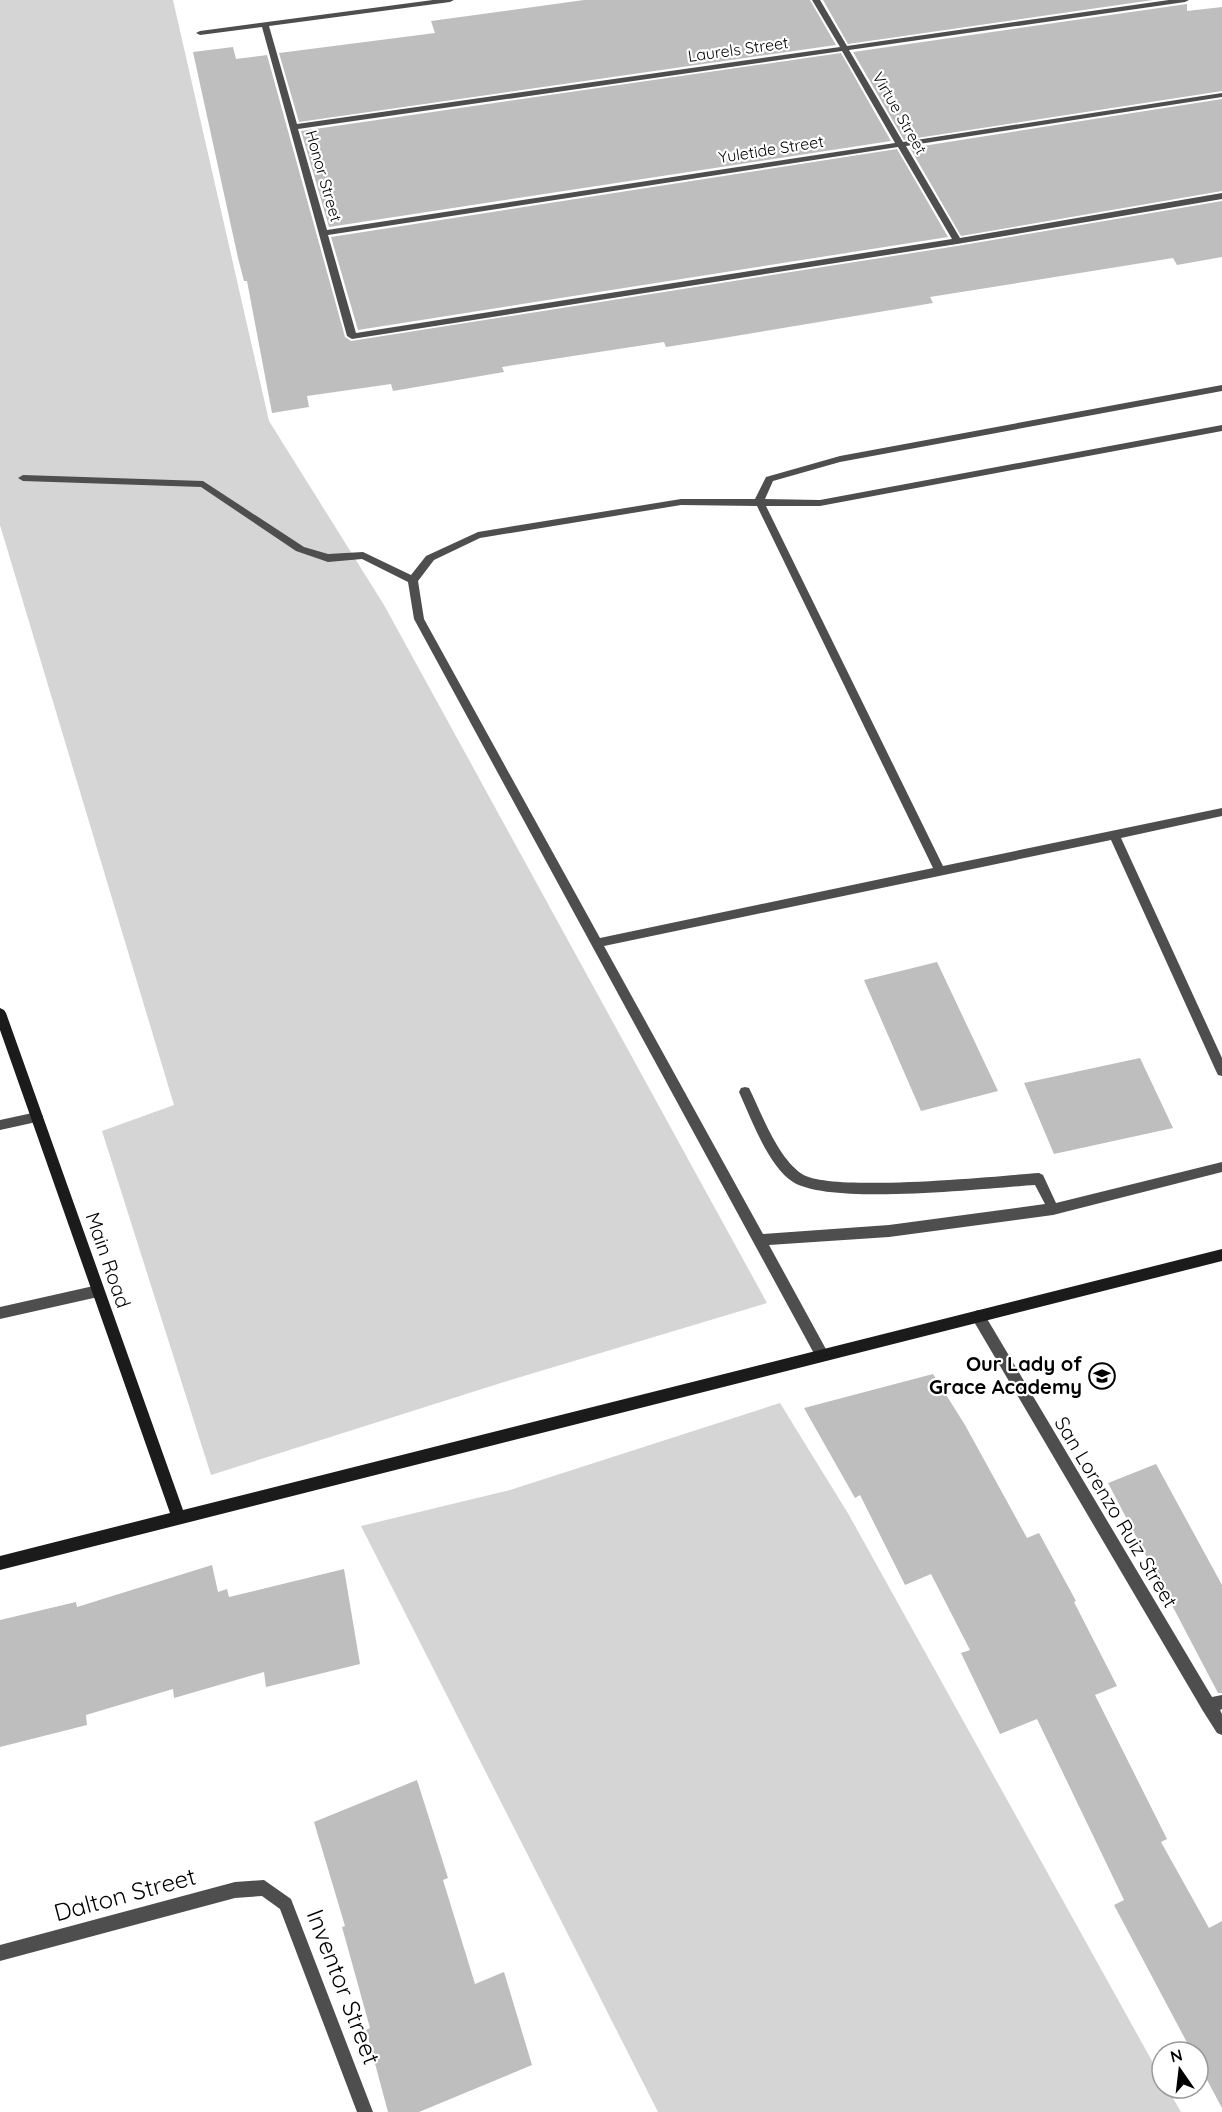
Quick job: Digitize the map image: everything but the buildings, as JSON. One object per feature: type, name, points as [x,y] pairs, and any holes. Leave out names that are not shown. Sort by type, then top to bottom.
[{"type":"street","points":[[200,33],[265,25],[388,4],[450,0]]},
{"type":"street","name":"Virtue Street","points":[[816,0],[957,241]]},
{"type":"street","name":"Laurels Street","points":[[295,127],[1185,0]]},
{"type":"street","name":"Honor Street","points":[[265,25],[352,336],[957,241]]},
{"type":"street","name":"Yuletide Street","points":[[324,233],[1222,95]]},
{"type":"street","points":[[957,241],[1222,196]]},
{"type":"street","points":[[759,501],[769,479],[840,459],[1222,388]]},
{"type":"street","points":[[822,1355],[419,619],[413,580],[430,558],[478,535],[681,502],[820,503],[1222,428]]},
{"type":"street","points":[[23,478],[203,484],[300,549],[328,558],[363,555],[413,580]]},
{"type":"street","points":[[759,501],[940,871]]},
{"type":"street","points":[[597,943],[1222,812]]},
{"type":"street","points":[[1113,835],[1222,1071]]},
{"type":"street","name":"Main Road","points":[[0,1013],[179,1519]]},
{"type":"street","points":[[745,1092],[778,1153],[799,1179],[851,1189],[1039,1179],[1053,1209]]},
{"type":"street","points":[[0,1125],[37,1117]]},
{"type":"street","points":[[761,1240],[889,1231],[1053,1209],[1222,1167]]},
{"type":"street","points":[[0,1563],[1222,1255]]},
{"type":"street","points":[[0,1313],[98,1291]]},
{"type":"street","name":"San Lorenzo Ruiz Street","points":[[978,1316],[1215,1704],[1222,1728]]},
{"type":"street","name":"Dalton Street","points":[[0,1953],[236,1890],[264,1888]]},
{"type":"street","name":"Inventor Street","points":[[264,1888],[286,1904],[365,2112]]},
{"type":"shaded area","points":[[0,0],[173,0],[269,421],[384,605],[767,1303],[504,1382],[211,1475],[102,1131],[174,1105],[0,525]]},
{"type":"shaded area","points":[[780,1403],[849,1515],[1150,2057],[1150,2100],[1174,2100],[1181,2112],[658,2112],[361,1526],[510,1490]]},
{"type":"place","name":"Our Lady of Grace Academy","points":[[1102,1376]]}]
